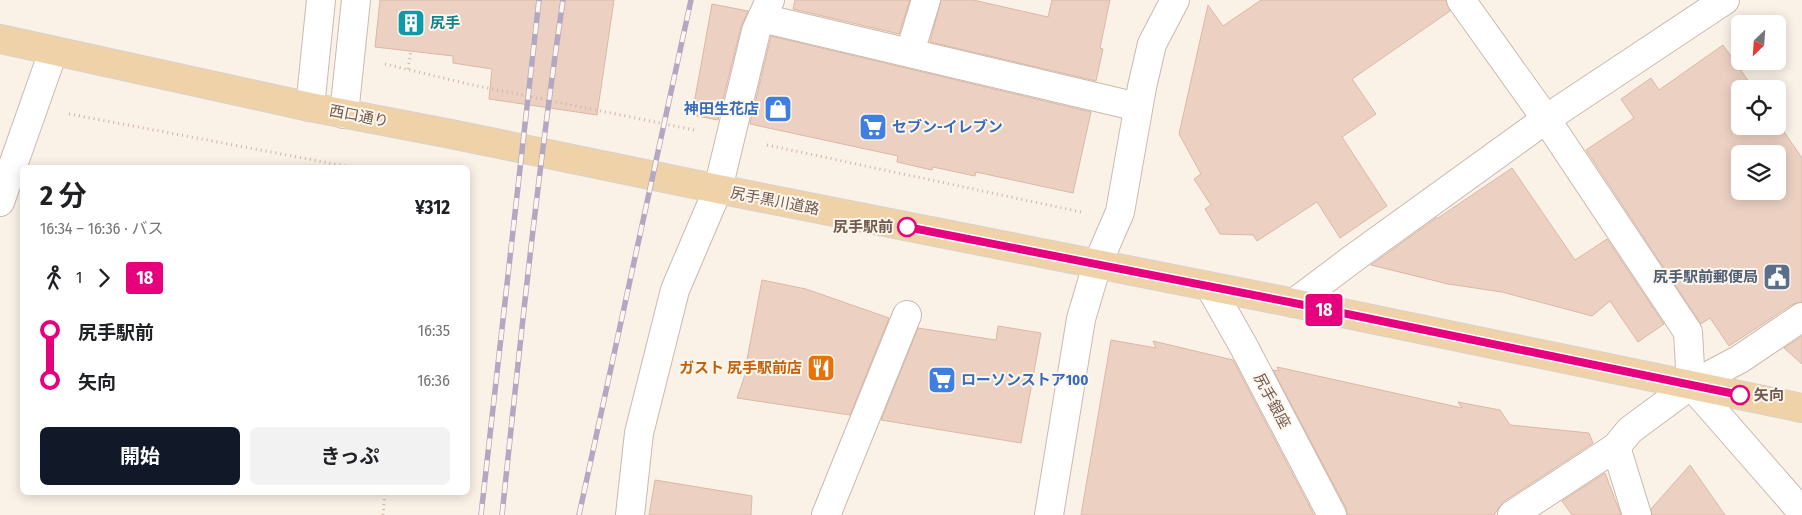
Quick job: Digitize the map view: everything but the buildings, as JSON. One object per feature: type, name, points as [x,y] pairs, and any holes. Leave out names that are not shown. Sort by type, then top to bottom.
[{"type":"main road","name":"西口通り","points":[[0,39],[310,107],[718,189]]},
{"type":"main road","name":"尻手黒川道路","points":[[718,189],[1294,303],[1802,408]]},
{"type":"street","points":[[310,107],[321,0]]},
{"type":"street","points":[[344,114],[356,0]]},
{"type":"street","points":[[910,52],[926,0]]},
{"type":"street","points":[[1049,515],[1081,319],[1097,265],[1120,212],[1138,107],[1152,44],[1175,0]]},
{"type":"street","points":[[1460,0],[1546,119],[1688,332],[1691,385],[1802,512]]},
{"type":"street","points":[[1294,303],[1546,119],[1725,0]]},
{"type":"street","points":[[630,515],[639,433],[675,290],[718,189],[756,30],[766,9],[910,52],[1138,107]]},
{"type":"street","points":[[0,202],[53,52]]},
{"type":"street","name":"尻手銀座","points":[[1210,287],[1332,515]]},
{"type":"street","points":[[826,515],[908,315]]},
{"type":"street","points":[[1512,515],[1616,447],[1630,430],[1691,385],[1740,359],[1802,317]]},
{"type":"street","points":[[1616,447],[1637,515]]},
{"type":"path","points":[[408,69],[411,51]]},
{"type":"path","points":[[382,63],[468,84],[730,137],[1086,213]]},
{"type":"path","points":[[66,114],[340,165]]},
{"type":"path","points":[[383,515],[385,495]]},
{"type":"railway","points":[[481,515],[539,0]]},
{"type":"railway","points":[[502,515],[537,193],[563,0]]},
{"type":"railway","points":[[579,515],[691,0]]},
{"type":"bus line","name":"18","points":[[907,227],[1294,303],[1740,395]]},
{"type":"place","name":"尻手","points":[[411,23]]},
{"type":"place","name":"神田生花店","points":[[778,109]]},
{"type":"place","name":"セブン-イレブン","points":[[873,127]]},
{"type":"place","name":"尻手駅前","points":[[907,227]]},
{"type":"place","name":"尻手駅前郵便局","points":[[1777,277]]},
{"type":"place","name":"ガスト 尻手駅前店","points":[[821,368]]},
{"type":"place","name":"ローソンストア100","points":[[942,380]]},
{"type":"place","name":"矢向","points":[[1740,395]]}]
